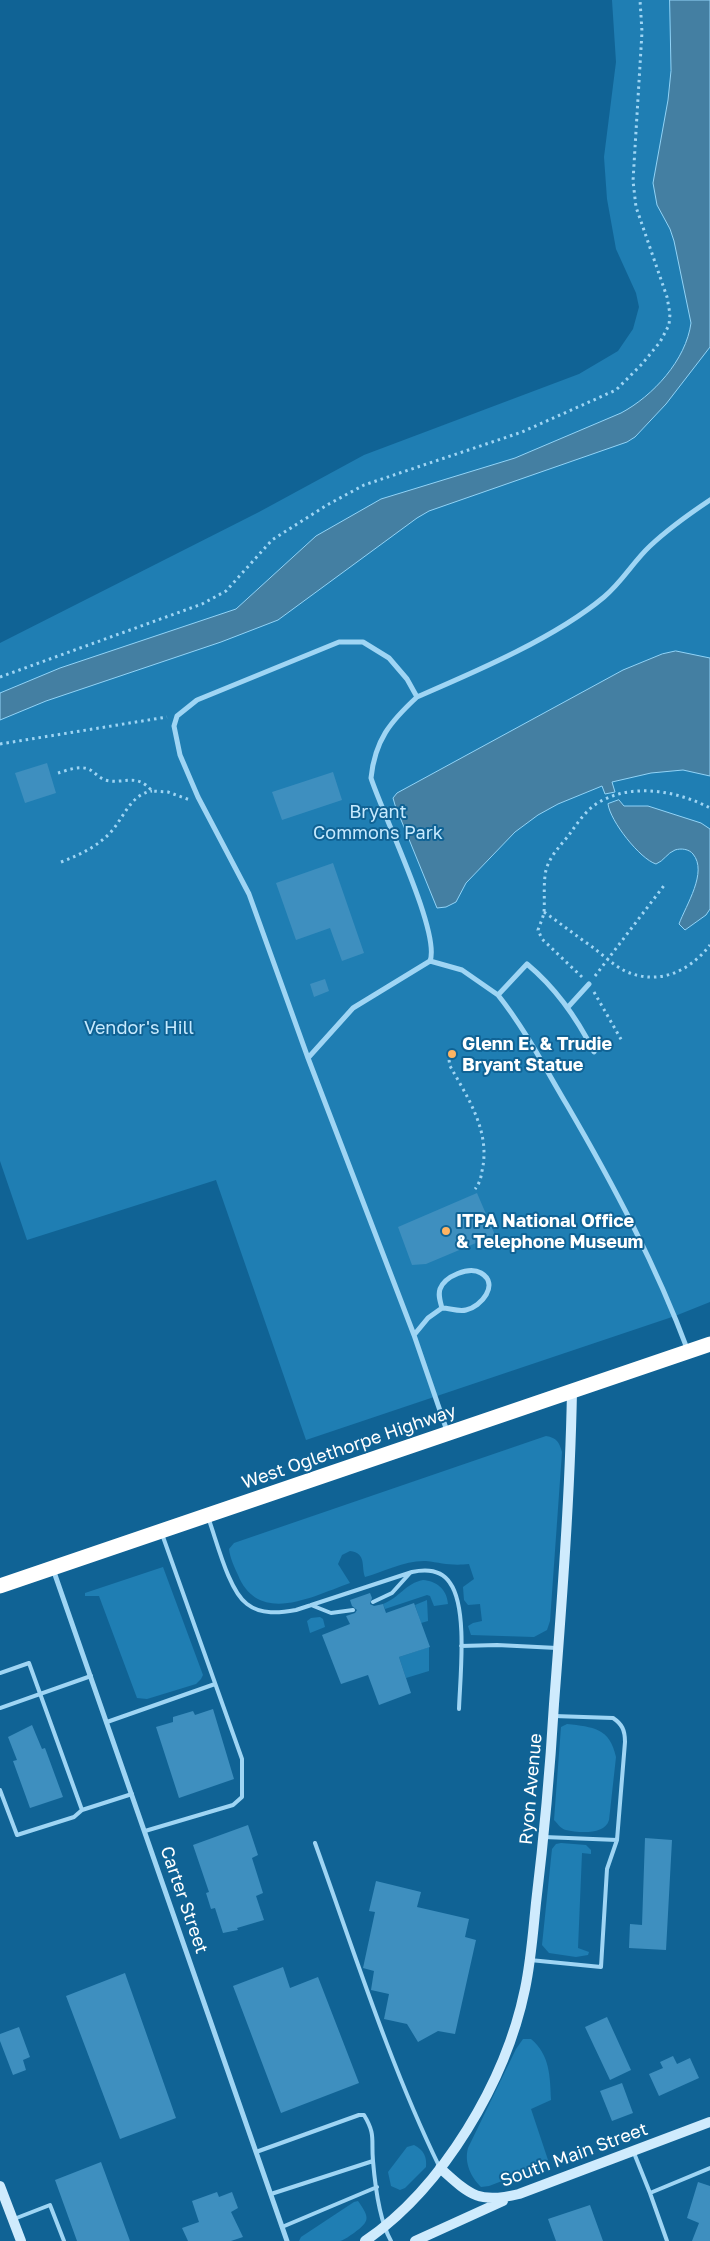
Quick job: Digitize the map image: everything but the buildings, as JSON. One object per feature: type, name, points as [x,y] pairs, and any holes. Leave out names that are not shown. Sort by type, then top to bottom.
[{"type":"highway","name":"West Oglethorpe Highway","points":[[0,1586],[710,1344]]},
{"type":"street","points":[[430,961],[432,950],[426,917],[371,778],[373,758],[385,733],[392,722],[417,697],[516,650],[580,614],[604,598],[650,546],[710,500]]},
{"type":"street","points":[[417,697],[406,679],[389,658],[363,642],[339,642],[197,700],[177,716],[174,726],[180,755],[198,797],[249,894],[308,1058],[414,1335],[448,1434]]},
{"type":"street","points":[[308,1058],[353,1008],[430,961],[462,970],[498,995],[541,1060],[612,1185],[675,1316],[688,1351]]},
{"type":"street","points":[[498,995],[527,964],[569,1006],[594,1052]]},
{"type":"street","points":[[569,1006],[589,984]]},
{"type":"street","points":[[414,1335],[428,1318],[442,1308],[465,1310],[482,1302],[486,1296],[488,1285],[484,1276],[475,1271],[467,1271],[449,1278],[440,1290],[439,1296],[442,1308]]},
{"type":"street","name":"Ryon Avenue","points":[[440,2168],[464,2133],[488,2091],[513,2030],[525,1990],[544,1837],[554,1716],[570,1494],[572,1391]]},
{"type":"street","name":"Carter Street","points":[[53,1568],[287,2241]]},
{"type":"street","name":"South Main Street","points":[[440,2168],[459,2186],[472,2194],[489,2200],[519,2194],[710,2122]]},
{"type":"street","points":[[365,2241],[384,2228],[410,2203],[440,2168]]},
{"type":"street","points":[[0,2186],[3,2205],[14,2220],[21,2241]]},
{"type":"street","points":[[415,2241],[519,2194]]},
{"type":"lane","points":[[207,1516],[237,1593],[247,1605],[259,1610],[278,1613],[311,1605],[412,1572],[432,1571],[442,1574],[450,1582],[459,1610],[462,1646],[459,1709]]},
{"type":"lane","points":[[145,1831],[233,1804],[242,1797],[242,1759],[161,1532]]},
{"type":"lane","points":[[373,1602],[386,1597],[412,1572]]},
{"type":"lane","points":[[311,1605],[331,1613],[354,1610]]},
{"type":"lane","points":[[462,1646],[497,1645],[558,1648]]},
{"type":"lane","points":[[0,1673],[29,1663],[82,1810]]},
{"type":"lane","points":[[0,1708],[91,1676]]},
{"type":"lane","points":[[107,1722],[215,1684]]},
{"type":"lane","points":[[530,1960],[602,1967],[607,1869],[617,1840],[625,1742],[625,1732],[621,1724],[613,1718],[554,1716]]},
{"type":"lane","points":[[0,1790],[17,1835],[74,1817],[82,1810],[132,1794]]},
{"type":"lane","points":[[544,1837],[617,1840]]},
{"type":"lane","points":[[314,1843],[421,2129],[440,2168]]},
{"type":"lane","points":[[256,2152],[359,2115],[364,2115],[372,2128],[373,2161],[377,2187],[384,2228],[391,2241]]},
{"type":"lane","points":[[633,2151],[667,2241]]},
{"type":"lane","points":[[271,2194],[373,2161]]},
{"type":"lane","points":[[650,2193],[710,2168]]},
{"type":"lane","points":[[282,2227],[377,2187]]},
{"type":"lane","points":[[14,2220],[50,2205],[64,2241]]},
{"type":"path","points":[[0,677],[202,604],[226,591],[272,540],[304,518],[364,485],[522,432],[616,390],[642,364],[660,342],[669,325],[670,314],[667,296],[636,207],[633,181],[642,32],[640,0]]},
{"type":"path","points":[[0,744],[177,716]]},
{"type":"path","points":[[58,774],[82,768],[90,770],[106,780],[138,780],[147,784],[152,791]]},
{"type":"path","points":[[61,862],[95,846],[110,834],[135,799],[142,794],[152,791],[168,792],[188,800],[198,797]]},
{"type":"path","points":[[622,1042],[612,1021],[589,984],[539,934],[538,930],[544,912],[546,871],[552,857],[589,810],[603,800],[642,791],[670,793],[699,802],[710,808]]},
{"type":"path","points":[[589,984],[666,883]]},
{"type":"path","points":[[544,912],[625,970],[636,974],[662,976],[678,972],[692,965],[710,945]]},
{"type":"path","points":[[449,1060],[450,1066],[473,1107],[483,1136],[484,1162],[478,1185],[475,1189]]},
{"type":"green space","name":"Bryant Commons Park","points":[[612,0],[710,0],[710,1302],[675,1316],[306,1440],[216,1180],[27,1240],[0,1161],[0,643],[259,512],[364,455],[579,374],[618,351],[633,329],[639,307],[636,293],[616,249],[607,199],[604,157],[616,62]]},
{"type":"green space","points":[[546,1436],[557,1441],[562,1452],[550,1621],[547,1630],[534,1637],[471,1635],[468,1626],[482,1621],[480,1604],[468,1605],[464,1600],[463,1587],[474,1579],[469,1564],[418,1561],[365,1577],[361,1557],[359,1554],[350,1551],[342,1555],[338,1564],[350,1583],[304,1600],[273,1603],[259,1600],[247,1591],[230,1556],[229,1549],[234,1543]]},
{"type":"green space","points":[[163,1567],[203,1675],[196,1684],[147,1699],[137,1698],[99,1596],[85,1596],[85,1593]]},
{"type":"green space","points":[[423,1580],[432,1582],[440,1587],[446,1594],[448,1604],[434,1606],[430,1596],[427,1595],[385,1609],[383,1604],[412,1584]]},
{"type":"green space","points":[[427,1600],[428,1621],[421,1623],[415,1605]]},
{"type":"green space","points":[[320,1617],[323,1619],[325,1627],[310,1633],[307,1621],[311,1618]]},
{"type":"green space","points":[[429,1647],[429,1671],[406,1678],[399,1657]]},
{"type":"green space","points":[[567,1724],[592,1728],[605,1735],[613,1747],[616,1757],[609,1820],[607,1825],[597,1831],[578,1832],[566,1830],[554,1820],[561,1727]]},
{"type":"green space","points":[[556,1844],[586,1845],[591,1850],[591,1854],[582,1853],[578,1948],[589,1952],[588,1955],[576,1957],[549,1953],[542,1945],[552,1849]]},
{"type":"green space","points":[[523,2039],[531,2039],[537,2045],[548,2066],[551,2100],[531,2109],[549,2163],[489,2186],[481,2187],[469,2169],[467,2159],[468,2148],[516,2049]]},
{"type":"green space","points":[[414,2145],[424,2154],[426,2167],[405,2188],[400,2190],[391,2186],[388,2172],[407,2147]]},
{"type":"green space","points":[[358,2201],[365,2211],[365,2222],[344,2240],[299,2241],[301,2237]]},
{"type":"shaded area","points":[[670,0],[710,0],[710,347],[666,404],[635,437],[627,442],[429,511],[278,620],[221,642],[46,701],[0,720],[0,693],[60,668],[236,609],[316,536],[381,499],[515,458],[621,413],[633,406],[656,387],[675,363],[688,337],[691,323],[674,241],[670,229],[657,205],[653,183],[668,100],[671,71]]},
{"type":"shaded area","points":[[676,651],[710,658],[710,776],[683,770],[651,773],[612,782],[615,792],[605,794],[602,786],[558,804],[538,815],[515,832],[466,883],[456,902],[446,907],[437,908],[395,805],[393,798],[397,793],[623,670],[662,654]]},
{"type":"shaded area","points":[[619,800],[624,806],[648,806],[701,823],[710,829],[710,909],[706,915],[685,930],[679,924],[697,879],[697,861],[691,852],[677,849],[656,864],[649,861],[634,847],[614,820],[608,804]]},
{"type":"place","name":"Glenn E. & Trudie Bryant Statue","points":[[452,1054]]},
{"type":"place","name":"ITPA National Office & Telephone Museum","points":[[446,1231]]},
{"type":"park label","name":"Vendor's Hill","points":[[139,1028]]}]
